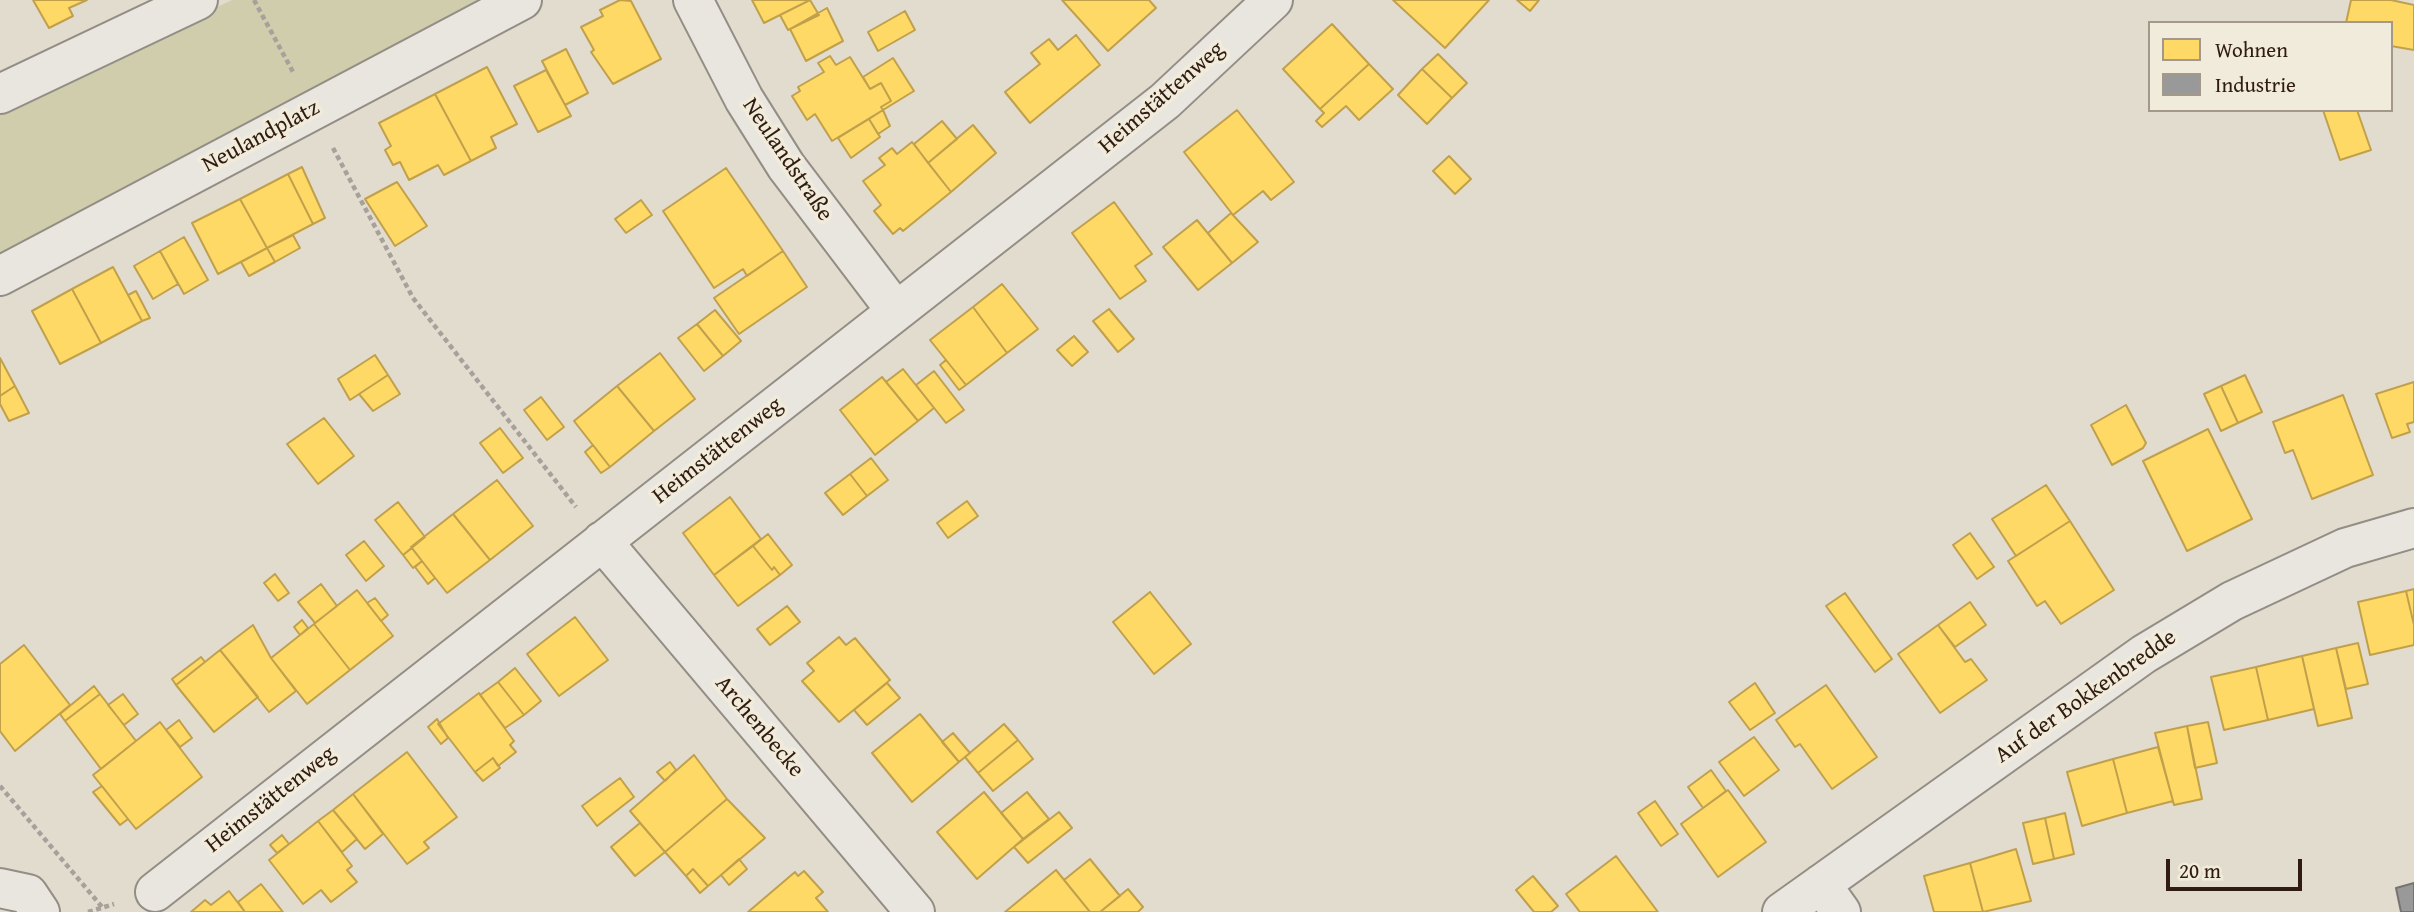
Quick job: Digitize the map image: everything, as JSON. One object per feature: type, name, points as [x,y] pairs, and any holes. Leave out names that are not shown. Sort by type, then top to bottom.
[{"type":"street","points":[[0,94],[198,0]]},
{"type":"street","name":"Neulandplatz","points":[[0,276],[522,0]]},
{"type":"street","name":"Neulandstraße","points":[[693,0],[744,99],[786,166],[895,311]]},
{"type":"street","name":"Heimstättenweg","points":[[155,892],[1165,101],[1273,0]]},
{"type":"street","name":"Auf der Bokkenbredde","points":[[1782,912],[1831,898],[2144,654],[2232,601],[2345,548],[2414,528]]},
{"type":"street","name":"Archenbecke","points":[[602,541],[915,912]]},
{"type":"street","points":[[0,888],[27,894],[40,912]]},
{"type":"path","points":[[254,0],[413,298],[602,541]]},
{"type":"path","points":[[0,786],[102,908]]},
{"type":"shaded area","points":[[232,0],[483,0],[0,257],[0,110]]},
{"type":"building: Wohnen","points":[[33,0],[87,0],[69,8],[73,16],[49,28]]},
{"type":"building: Wohnen","points":[[620,0],[631,1],[661,59],[613,84],[591,52],[594,50],[581,27],[603,16],[600,10]]},
{"type":"building: Wohnen","points":[[752,0],[810,0],[764,23]]},
{"type":"building: Wohnen","points":[[810,0],[819,15],[788,30],[780,15]]},
{"type":"building: Wohnen","points":[[1062,0],[1149,0],[1156,8],[1108,51]]},
{"type":"building: Wohnen","points":[[1393,0],[1489,0],[1445,48]]},
{"type":"building: Wohnen","points":[[1517,0],[1539,0],[1530,11]]},
{"type":"building: Wohnen","points":[[2351,0],[2391,0],[2414,5],[2414,50],[2393,46],[2393,21],[2346,21]]},
{"type":"building: Wohnen","points":[[827,8],[843,41],[806,61],[790,29]]},
{"type":"building: Wohnen","points":[[905,11],[915,30],[878,51],[868,32]]},
{"type":"building: Wohnen","points":[[1332,24],[1369,64],[1320,109],[1283,69]]},
{"type":"building: Wohnen","points":[[1076,35],[1100,65],[1030,123],[1005,92],[1040,64],[1031,53],[1049,39],[1058,50]]},
{"type":"building: Wohnen","points":[[566,49],[588,93],[565,105],[542,61]]},
{"type":"building: Wohnen","points":[[1438,54],[1467,83],[1452,98],[1422,69]]},
{"type":"building: Wohnen","points":[[830,56],[836,65],[850,57],[870,89],[881,83],[891,101],[881,107],[883,110],[832,141],[815,114],[807,120],[792,96],[800,91],[798,87],[824,72],[818,63]]},
{"type":"building: Wohnen","points":[[893,58],[914,91],[883,110],[881,107],[891,101],[881,83],[870,89],[863,77]]},
{"type":"building: Wohnen","points":[[1369,64],[1393,89],[1359,120],[1346,106],[1322,127],[1316,121],[1324,113],[1320,109]]},
{"type":"building: Wohnen","points":[[487,67],[517,124],[491,137],[496,148],[471,161],[435,94]]},
{"type":"building: Wohnen","points":[[1422,69],[1452,98],[1427,124],[1398,95]]},
{"type":"building: Wohnen","points":[[546,70],[571,116],[538,132],[514,86]]},
{"type":"building: Wohnen","points":[[435,94],[471,161],[444,175],[438,165],[409,180],[400,162],[393,165],[385,150],[391,146],[379,123]]},
{"type":"building: Wohnen","points":[[883,110],[890,126],[878,134],[869,119]]},
{"type":"building: Wohnen","points":[[1237,110],[1294,182],[1271,200],[1263,191],[1233,215],[1184,152]]},
{"type":"building: Wohnen","points":[[2324,112],[2358,112],[2371,150],[2340,160]]},
{"type":"building: Wohnen","points":[[869,119],[880,137],[851,158],[838,138]]},
{"type":"building: Wohnen","points":[[942,121],[957,139],[928,163],[914,144]]},
{"type":"building: Wohnen","points":[[973,125],[996,153],[951,192],[928,163]]},
{"type":"building: Wohnen","points":[[912,142],[951,192],[903,231],[900,228],[893,234],[874,211],[881,205],[863,181],[885,165],[879,158],[892,148],[897,154]]},
{"type":"building: Wohnen","points":[[1449,156],[1471,179],[1455,194],[1433,171]]},
{"type":"building: Wohnen","points":[[302,167],[325,218],[313,224],[288,174]]},
{"type":"building: Wohnen","points":[[726,168],[783,251],[747,276],[743,269],[714,288],[663,211]]},
{"type":"building: Wohnen","points":[[288,174],[313,224],[267,248],[240,199]]},
{"type":"building: Wohnen","points":[[397,182],[427,226],[395,246],[365,199]]},
{"type":"building: Wohnen","points":[[240,199],[267,248],[218,274],[192,223]]},
{"type":"building: Wohnen","points":[[641,200],[652,215],[626,233],[615,219]]},
{"type":"building: Wohnen","points":[[1114,202],[1152,254],[1135,266],[1146,281],[1120,299],[1072,233]]},
{"type":"building: Wohnen","points":[[1231,213],[1258,242],[1232,263],[1208,233]]},
{"type":"building: Wohnen","points":[[1197,220],[1232,263],[1198,290],[1163,247]]},
{"type":"building: Wohnen","points":[[293,235],[300,248],[275,262],[267,248]]},
{"type":"building: Wohnen","points":[[184,237],[208,280],[184,294],[160,251]]},
{"type":"building: Wohnen","points":[[267,248],[275,262],[249,276],[241,262]]},
{"type":"building: Wohnen","points":[[160,251],[178,284],[153,299],[134,266]]},
{"type":"building: Wohnen","points":[[783,251],[807,287],[739,334],[714,298]]},
{"type":"building: Wohnen","points":[[113,267],[142,321],[101,343],[72,289]]},
{"type":"building: Wohnen","points":[[1002,284],[1038,329],[1007,353],[973,307]]},
{"type":"building: Wohnen","points":[[72,289],[101,343],[60,364],[32,311]]},
{"type":"building: Wohnen","points":[[136,291],[150,318],[142,321],[128,295]]},
{"type":"building: Wohnen","points":[[973,307],[1007,353],[966,385],[930,340]]},
{"type":"building: Wohnen","points":[[1109,309],[1134,339],[1118,352],[1093,321]]},
{"type":"building: Wohnen","points":[[715,310],[741,341],[723,356],[697,324]]},
{"type":"building: Wohnen","points":[[697,324],[723,356],[704,371],[678,338]]},
{"type":"building: Wohnen","points":[[1074,336],[1088,352],[1072,366],[1057,350]]},
{"type":"building: Wohnen","points":[[660,353],[695,399],[654,431],[617,386]]},
{"type":"building: Wohnen","points":[[375,355],[388,375],[350,400],[338,379]]},
{"type":"building: Wohnen","points":[[0,358],[15,386],[0,396]]},
{"type":"building: Wohnen","points":[[946,360],[966,385],[959,390],[940,365]]},
{"type":"building: Wohnen","points":[[903,369],[934,408],[918,421],[886,382]]},
{"type":"building: Wohnen","points":[[934,371],[964,410],[946,423],[916,385]]},
{"type":"building: Wohnen","points":[[388,375],[400,394],[373,411],[359,394]]},
{"type":"building: Wohnen","points":[[2245,375],[2262,412],[2238,423],[2221,386]]},
{"type":"building: Wohnen","points":[[882,377],[918,421],[875,455],[840,410]]},
{"type":"building: Wohnen","points":[[2414,382],[2414,422],[2407,424],[2410,432],[2392,438],[2376,394]]},
{"type":"building: Wohnen","points":[[15,386],[29,413],[9,421],[0,404],[0,396]]},
{"type":"building: Wohnen","points":[[617,386],[654,431],[610,467],[574,421]]},
{"type":"building: Wohnen","points":[[2221,386],[2238,423],[2221,431],[2204,394]]},
{"type":"building: Wohnen","points":[[2343,395],[2373,475],[2312,499],[2293,450],[2285,453],[2273,422]]},
{"type":"building: Wohnen","points":[[541,397],[564,427],[547,440],[524,410]]},
{"type":"building: Wohnen","points":[[2126,405],[2146,443],[2143,448],[2112,465],[2091,425]]},
{"type":"building: Wohnen","points":[[324,418],[354,456],[318,484],[287,444]]},
{"type":"building: Wohnen","points":[[500,428],[523,458],[503,473],[480,443]]},
{"type":"building: Wohnen","points":[[2208,429],[2252,519],[2187,551],[2143,461]]},
{"type":"building: Wohnen","points":[[593,445],[610,467],[601,473],[585,452]]},
{"type":"building: Wohnen","points":[[871,458],[888,480],[867,496],[850,474]]},
{"type":"building: Wohnen","points":[[850,474],[867,496],[843,515],[825,493]]},
{"type":"building: Wohnen","points":[[497,480],[533,526],[490,560],[453,514]]},
{"type":"building: Wohnen","points":[[2046,485],[2070,521],[2016,556],[1992,519]]},
{"type":"building: Wohnen","points":[[730,497],[761,539],[714,575],[683,533]]},
{"type":"building: Wohnen","points":[[967,501],[978,516],[948,538],[937,523]]},
{"type":"building: Wohnen","points":[[398,502],[425,537],[403,555],[375,520]]},
{"type":"building: Wohnen","points":[[453,514],[490,560],[447,593],[411,547]]},
{"type":"building: Wohnen","points":[[2070,521],[2114,590],[2061,624],[2045,601],[2037,606],[2008,561]]},
{"type":"building: Wohnen","points":[[1970,533],[1994,567],[1977,579],[1953,545]]},
{"type":"building: Wohnen","points":[[768,534],[792,565],[780,575],[774,567],[772,570],[753,546]]},
{"type":"building: Wohnen","points":[[364,541],[384,566],[366,581],[346,555]]},
{"type":"building: Wohnen","points":[[753,546],[772,570],[774,567],[780,575],[738,606],[714,575]]},
{"type":"building: Wohnen","points":[[412,548],[422,561],[413,568],[403,555]]},
{"type":"building: Wohnen","points":[[422,561],[435,578],[428,584],[415,567]]},
{"type":"building: Wohnen","points":[[275,574],[289,593],[278,601],[264,583]]},
{"type":"building: Wohnen","points":[[321,584],[337,606],[315,623],[298,602]]},
{"type":"building: Wohnen","points":[[2414,589],[2414,625],[2406,591]]},
{"type":"building: Wohnen","points":[[357,590],[393,636],[350,670],[314,624]]},
{"type":"building: Wohnen","points":[[2406,591],[2414,625],[2414,645],[2370,655],[2358,602]]},
{"type":"building: Wohnen","points":[[1150,592],[1191,644],[1154,674],[1113,622]]},
{"type":"building: Wohnen","points":[[1845,593],[1892,659],[1875,672],[1826,606]]},
{"type":"building: Wohnen","points":[[375,598],[388,615],[381,621],[367,603]]},
{"type":"building: Wohnen","points":[[1970,602],[1986,625],[1955,647],[1938,625]]},
{"type":"building: Wohnen","points":[[787,606],[800,622],[770,645],[757,629]]},
{"type":"building: Wohnen","points":[[575,617],[608,660],[559,696],[527,654]]},
{"type":"building: Wohnen","points":[[302,620],[308,628],[300,635],[294,627]]},
{"type":"building: Wohnen","points":[[314,624],[350,670],[307,704],[271,658]]},
{"type":"building: Wohnen","points":[[253,625],[271,658],[296,691],[269,712],[220,650]]},
{"type":"building: Wohnen","points":[[1938,625],[1965,662],[1971,659],[1987,680],[1940,713],[1898,654]]},
{"type":"building: Wohnen","points":[[839,637],[846,645],[855,638],[890,680],[839,722],[802,681],[814,671],[807,663]]},
{"type":"building: Wohnen","points":[[2358,643],[2368,684],[2346,689],[2336,648]]},
{"type":"building: Wohnen","points":[[24,645],[70,705],[15,751],[0,731],[0,664]]},
{"type":"building: Wohnen","points":[[2336,648],[2352,718],[2318,726],[2302,656]]},
{"type":"building: Wohnen","points":[[220,650],[258,697],[214,732],[176,685]]},
{"type":"building: Wohnen","points":[[2302,656],[2314,709],[2268,720],[2256,667]]},
{"type":"building: Wohnen","points":[[201,657],[205,662],[176,685],[172,679]]},
{"type":"building: Wohnen","points":[[2256,667],[2268,720],[2224,730],[2211,677]]},
{"type":"building: Wohnen","points":[[515,668],[541,701],[524,715],[498,682]]},
{"type":"building: Wohnen","points":[[498,682],[524,715],[505,728],[480,695]]},
{"type":"building: Wohnen","points":[[887,683],[900,698],[867,725],[854,710]]},
{"type":"building: Wohnen","points":[[1755,683],[1775,713],[1750,730],[1729,702]]},
{"type":"building: Wohnen","points":[[1826,685],[1877,757],[1832,789],[1800,744],[1795,747],[1776,720]]},
{"type":"building: Wohnen","points":[[94,686],[100,694],[65,721],[60,714]]},
{"type":"building: Wohnen","points":[[479,693],[514,741],[510,745],[516,752],[498,766],[493,758],[475,772],[438,724]]},
{"type":"building: Wohnen","points":[[100,694],[136,741],[101,769],[65,721]]},
{"type":"building: Wohnen","points":[[123,694],[138,714],[124,725],[108,705]]},
{"type":"building: Wohnen","points":[[920,714],[959,762],[912,802],[872,753]]},
{"type":"building: Wohnen","points":[[437,719],[448,738],[441,744],[428,727]]},
{"type":"building: Wohnen","points":[[179,720],[192,738],[180,747],[166,730]]},
{"type":"building: Wohnen","points":[[160,722],[202,777],[136,829],[93,775]]},
{"type":"building: Wohnen","points":[[2208,722],[2217,763],[2195,768],[2187,726]]},
{"type":"building: Wohnen","points":[[1004,724],[1018,740],[978,773],[965,757]]},
{"type":"building: Wohnen","points":[[2187,726],[2202,799],[2174,805],[2155,733]]},
{"type":"building: Wohnen","points":[[953,733],[970,753],[959,762],[942,742]]},
{"type":"building: Wohnen","points":[[1754,737],[1779,770],[1744,796],[1719,762]]},
{"type":"building: Wohnen","points":[[1018,740],[1033,759],[993,791],[978,773]]},
{"type":"building: Wohnen","points":[[2158,747],[2173,801],[2127,813],[2113,759]]},
{"type":"building: Wohnen","points":[[407,752],[457,817],[424,842],[429,848],[407,864],[353,794]]},
{"type":"building: Wohnen","points":[[694,755],[727,799],[665,852],[630,811]]},
{"type":"building: Wohnen","points":[[493,758],[500,768],[483,781],[475,772]]},
{"type":"building: Wohnen","points":[[2113,759],[2127,813],[2082,826],[2067,772]]},
{"type":"building: Wohnen","points":[[670,762],[676,770],[665,781],[657,772]]},
{"type":"building: Wohnen","points":[[1711,770],[1726,791],[1703,808],[1688,787]]},
{"type":"building: Wohnen","points":[[620,778],[634,797],[597,826],[582,806]]},
{"type":"building: Wohnen","points":[[102,786],[128,819],[120,825],[93,792]]},
{"type":"building: Wohnen","points":[[1728,790],[1766,842],[1718,877],[1681,824]]},
{"type":"building: Wohnen","points":[[984,792],[1023,839],[977,879],[937,832]]},
{"type":"building: Wohnen","points":[[1027,792],[1049,819],[1023,839],[1001,813]]},
{"type":"building: Wohnen","points":[[353,794],[383,834],[365,849],[333,810]]},
{"type":"building: Wohnen","points":[[727,799],[765,838],[708,886],[693,869],[686,876],[665,852]]},
{"type":"building: Wohnen","points":[[1655,801],[1678,834],[1661,846],[1638,813]]},
{"type":"building: Wohnen","points":[[333,810],[357,839],[342,852],[318,821]]},
{"type":"building: Wohnen","points":[[1059,812],[1072,828],[1028,863],[1014,847]]},
{"type":"building: Wohnen","points":[[2065,813],[2074,854],[2054,859],[2045,818]]},
{"type":"building: Wohnen","points":[[2045,818],[2054,859],[2033,864],[2023,823]]},
{"type":"building: Wohnen","points":[[318,821],[352,866],[347,870],[357,882],[331,902],[321,890],[303,904],[269,860]]},
{"type":"building: Wohnen","points":[[640,823],[665,852],[635,876],[611,847]]},
{"type":"building: Wohnen","points":[[282,835],[289,844],[277,853],[270,845]]},
{"type":"building: Wohnen","points":[[2016,849],[2031,901],[1983,912],[1970,863]]},
{"type":"building: Wohnen","points":[[1616,856],[1658,912],[1580,912],[1566,894]]},
{"type":"building: Wohnen","points":[[739,859],[747,869],[729,885],[721,875]]},
{"type":"building: Wohnen","points":[[1090,859],[1120,896],[1100,912],[1090,912],[1064,880]]},
{"type":"building: Wohnen","points":[[1970,863],[1983,912],[1934,912],[1924,876]]},
{"type":"building: Wohnen","points":[[693,869],[708,886],[700,893],[686,876]]},
{"type":"building: Wohnen","points":[[1056,870],[1090,912],[1005,912]]},
{"type":"building: Wohnen","points":[[804,871],[823,892],[816,898],[828,912],[748,912],[795,872],[798,876]]},
{"type":"building: Wohnen","points":[[1533,876],[1558,906],[1551,912],[1534,912],[1516,890]]},
{"type":"building: Wohnen","points":[[261,884],[283,912],[245,912],[238,902]]},
{"type":"building: Wohnen","points":[[1128,889],[1143,907],[1138,912],[1100,912]]},
{"type":"building: Wohnen","points":[[229,891],[245,912],[191,912],[205,900],[211,905]]},
{"type":"building: Industrie","points":[[2414,883],[2414,912],[2401,912],[2396,888]]}]
